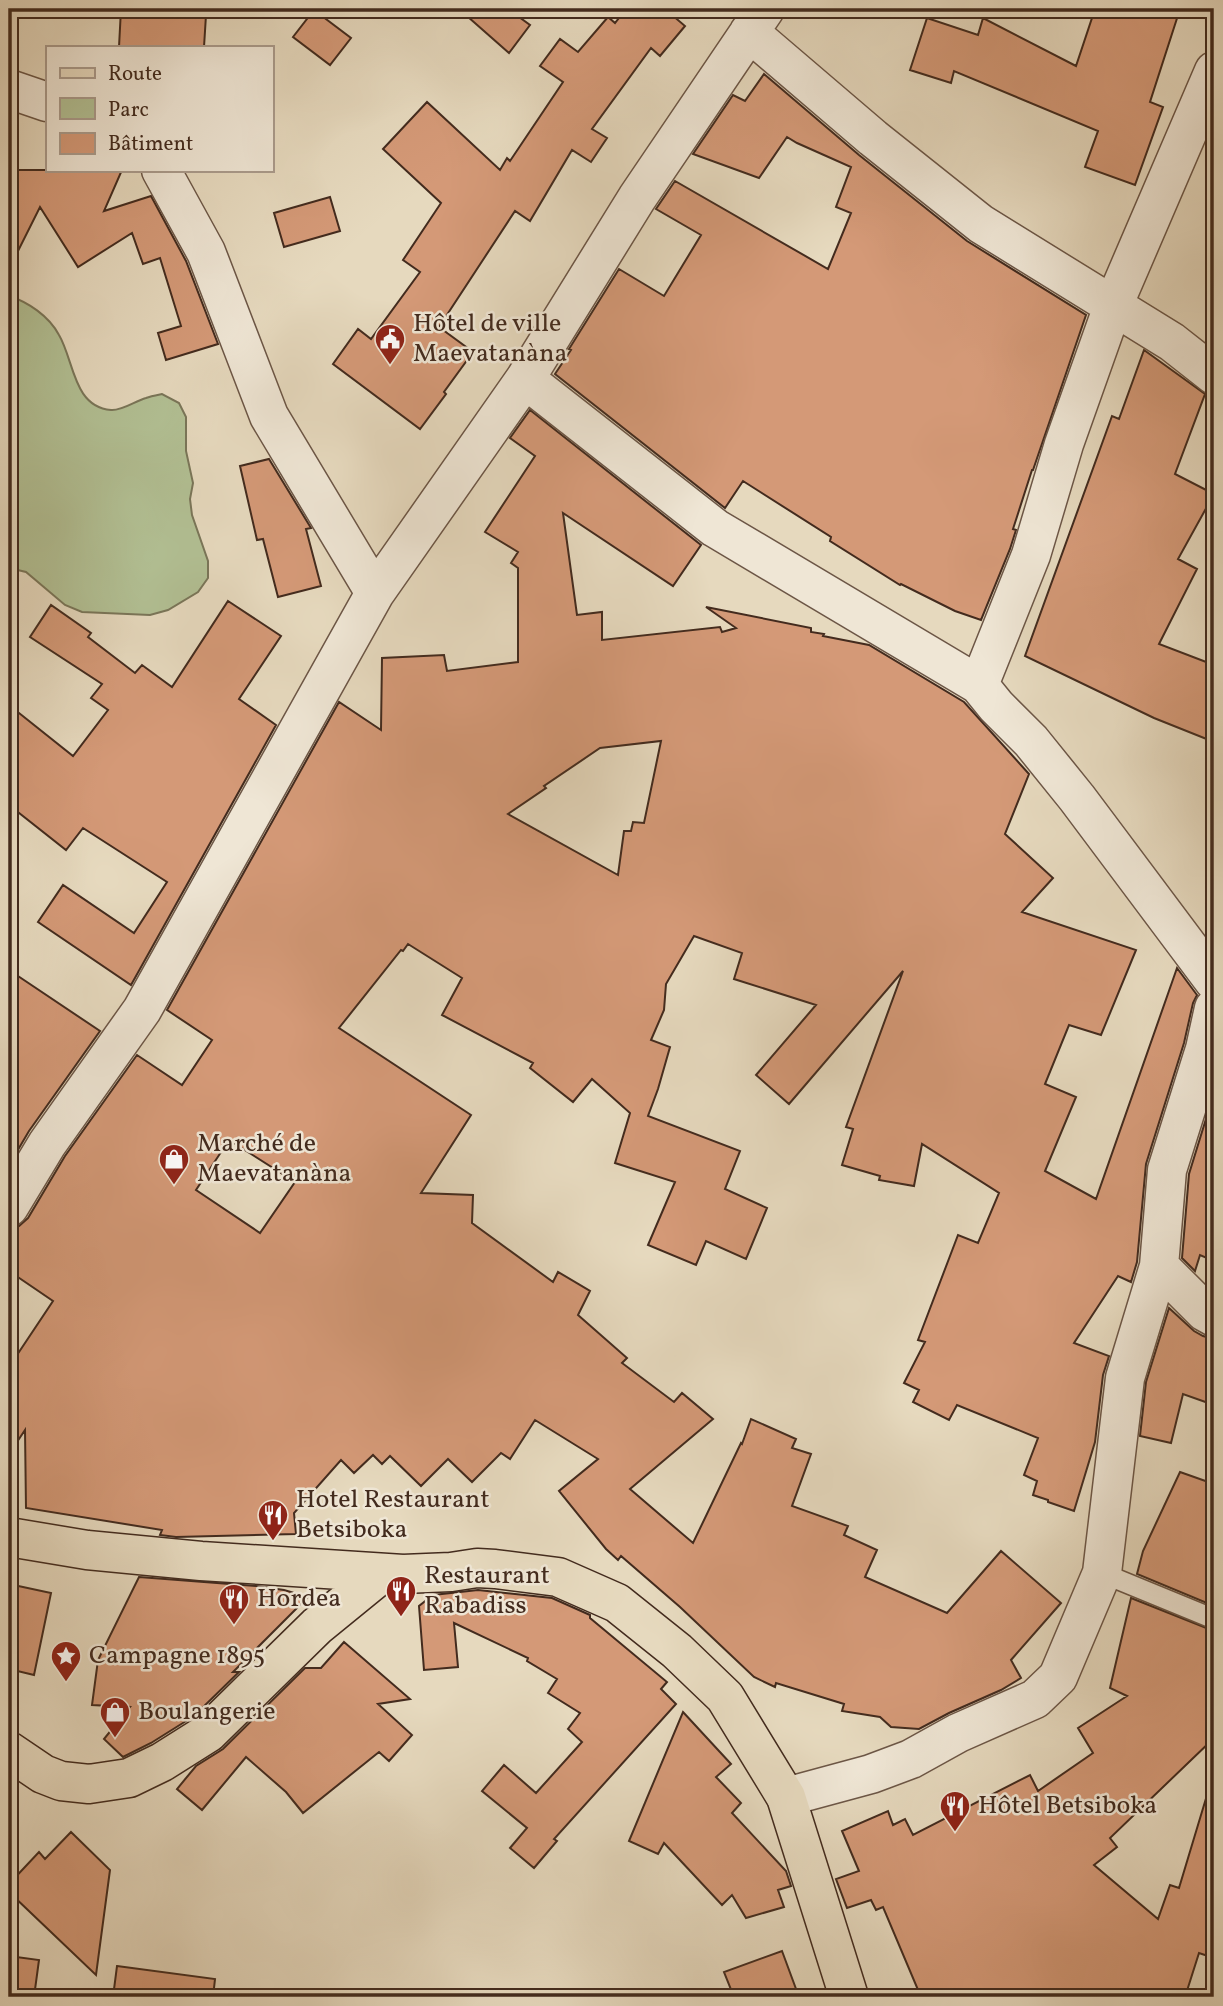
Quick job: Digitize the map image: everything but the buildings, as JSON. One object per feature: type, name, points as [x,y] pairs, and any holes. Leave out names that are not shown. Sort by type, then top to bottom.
[{"type":"main road","points":[[9,1537],[87,1550],[175,1559],[382,1573],[451,1572],[477,1568],[558,1577],[617,1603],[677,1651],[725,1697],[786,1797],[849,1997]]},
{"type":"main road","points":[[9,1751],[43,1774],[61,1781],[89,1784],[128,1778],[162,1762],[208,1733],[317,1626],[382,1573]]},
{"type":"street","points":[[9,1206],[47,1144],[142,1010],[375,593],[525,379],[637,198],[757,20],[873,138],[981,224],[1172,342],[1214,375]]},
{"type":"street","points":[[978,685],[1031,555],[1064,444],[1113,306],[1214,71]]},
{"type":"street","points":[[9,89],[46,102]]},
{"type":"street","points":[[162,172],[206,252],[269,416],[375,593]]},
{"type":"street","points":[[525,379],[715,528],[978,685],[1031,741],[1077,797],[1214,981]]},
{"type":"street","points":[[786,1797],[871,1774],[911,1759],[958,1733],[1035,1699],[1058,1676],[1102,1573],[1125,1378],[1159,1266],[1167,1170],[1205,1049],[1214,1008]]},
{"type":"street","points":[[1159,1266],[1205,1312],[1214,1317]]},
{"type":"lane","points":[[1102,1573],[1214,1619]]},
{"type":"green space","points":[[9,296],[31,306],[50,322],[64,345],[82,392],[98,407],[115,410],[162,394],[179,403],[186,417],[186,451],[193,483],[190,499],[192,515],[208,561],[208,578],[198,592],[168,610],[150,615],[82,612],[65,605],[26,572],[9,568]]},
{"type":"place","name":"Hôtel de ville Maevatanàna","points":[[390,366]]},
{"type":"place","name":"Marché de Maevatanàna","points":[[174,1186]]},
{"type":"place","name":"Hotel Restaurant Betsiboka","points":[[273,1542]]},
{"type":"place","name":"Restaurant Rabadiss","points":[[401,1618]]},
{"type":"place","name":"Hordea","points":[[234,1626]]},
{"type":"place","name":"Campagne 1895","points":[[66,1683]]},
{"type":"place","name":"Boulangerie","points":[[115,1739]]},
{"type":"place","name":"Hôtel Betsiboka","points":[[955,1833]]}]
